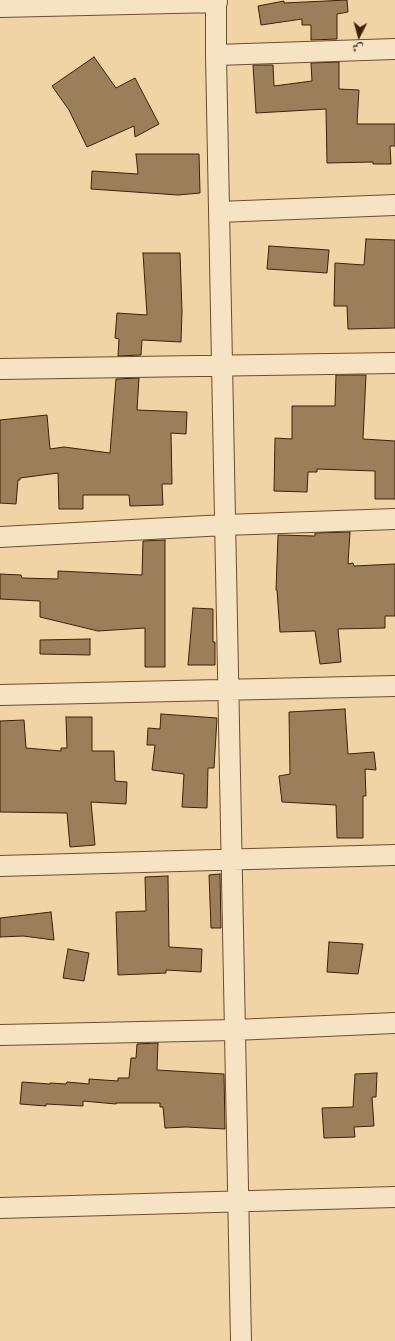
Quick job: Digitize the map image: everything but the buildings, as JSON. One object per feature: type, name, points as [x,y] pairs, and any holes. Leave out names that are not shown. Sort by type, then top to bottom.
[{"type":"street","points":[[0,7],[216,1],[240,1341]]},
{"type":"street","points":[[216,55],[395,49]]},
{"type":"street","points":[[219,212],[395,205]]},
{"type":"street","points":[[0,370],[395,363]]},
{"type":"street","points":[[0,537],[225,525],[395,519]]},
{"type":"street","points":[[0,695],[395,686]]},
{"type":"street","points":[[0,866],[395,855]]},
{"type":"street","points":[[0,1035],[234,1030],[395,1023]]},
{"type":"street","points":[[0,1208],[395,1197]]}]
